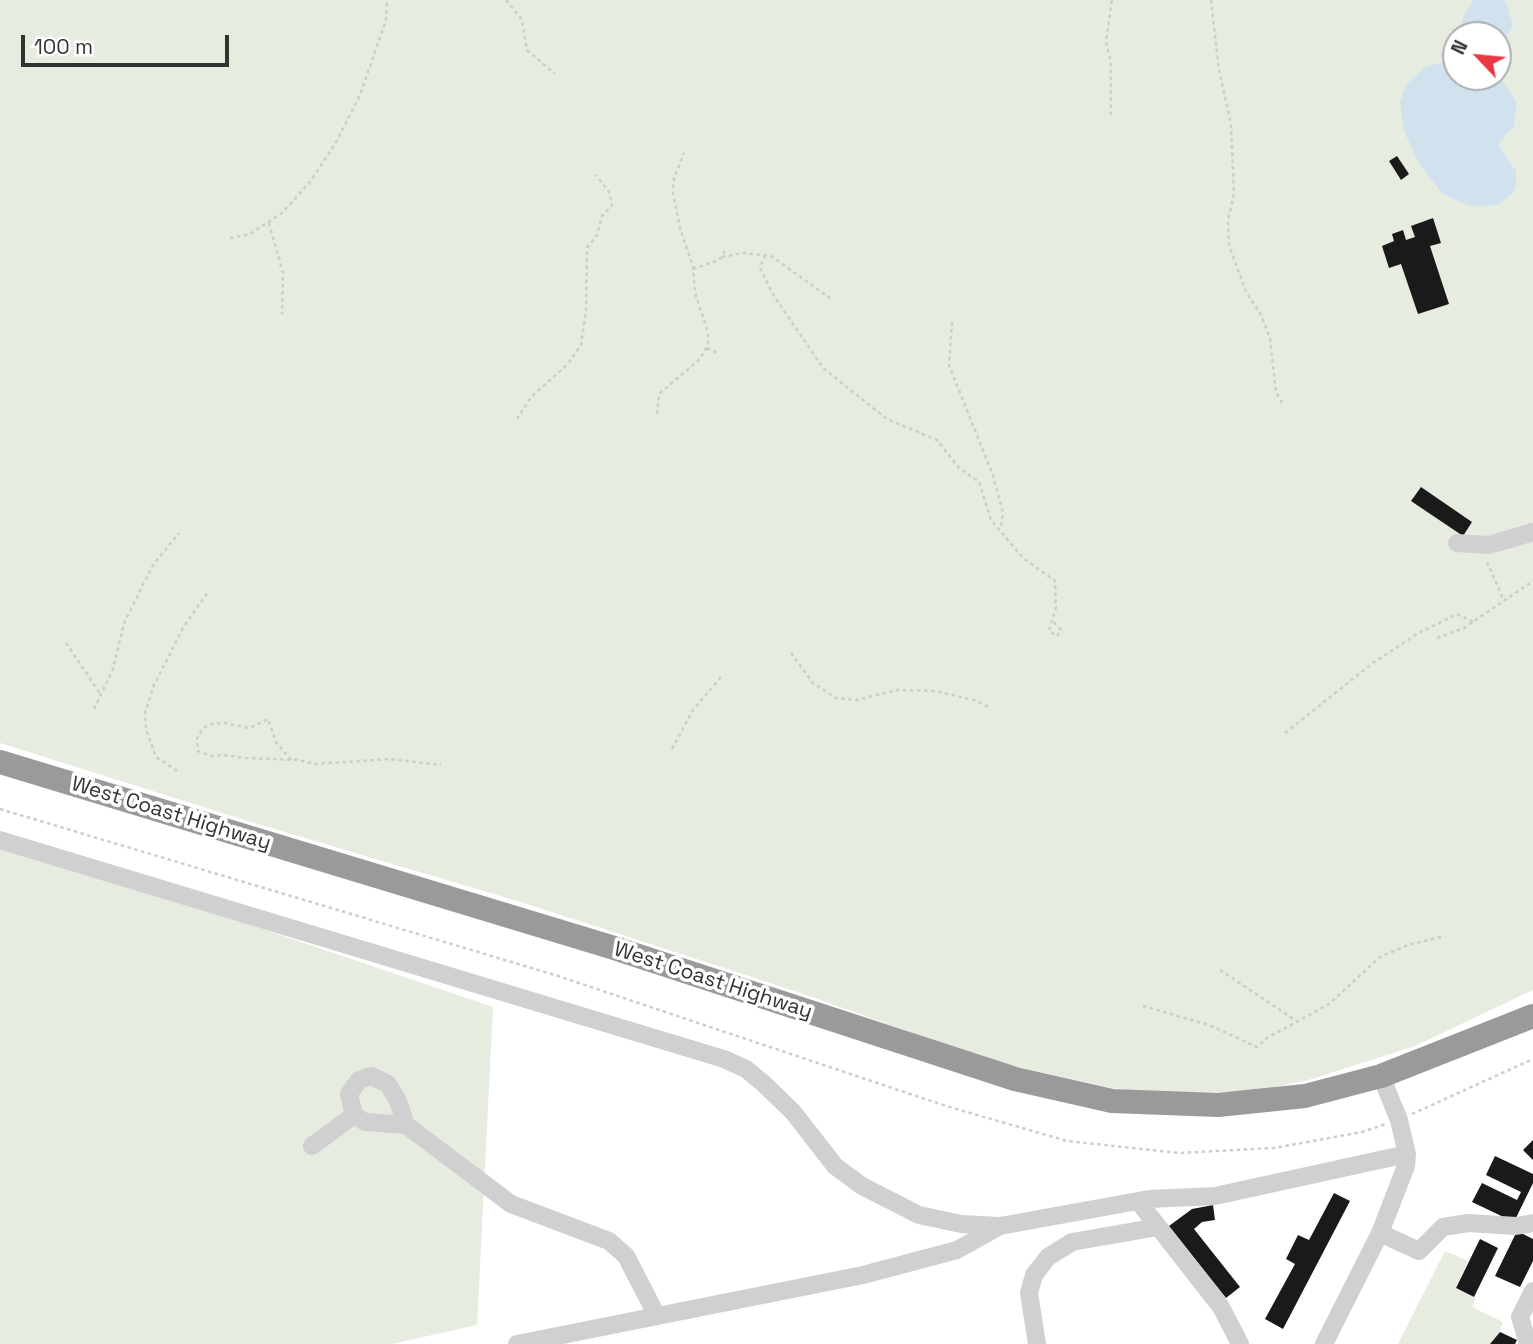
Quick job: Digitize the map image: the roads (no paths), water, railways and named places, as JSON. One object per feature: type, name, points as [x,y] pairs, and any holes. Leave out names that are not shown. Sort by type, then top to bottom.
[{"type":"highway","name":"West Coast Highway","points":[[0,762],[430,891],[1015,1079],[1112,1101],[1218,1105],[1305,1096],[1381,1076],[1432,1053],[1533,1016]]},
{"type":"highway","name":"West Coast Highway","points":[[1432,1053],[1487,1020],[1533,1002]]},
{"type":"lane","points":[[1457,543],[1480,546],[1533,532]]},
{"type":"lane","points":[[0,840],[724,1059],[746,1069],[763,1083],[793,1112],[835,1166],[862,1186],[919,1214],[961,1224],[1000,1226],[1138,1201],[1215,1196],[1407,1154]]},
{"type":"lane","points":[[406,1125],[398,1101],[388,1084],[371,1076],[359,1080],[349,1094],[354,1115],[365,1122],[406,1125],[510,1204],[609,1241],[626,1256],[657,1316]]},
{"type":"lane","points":[[1324,1344],[1380,1233],[1406,1166],[1407,1154],[1399,1120],[1381,1076]]},
{"type":"lane","points":[[312,1146],[354,1115]]},
{"type":"lane","points":[[1138,1201],[1221,1307],[1240,1344]]},
{"type":"lane","points":[[1380,1233],[1419,1251],[1443,1227],[1468,1223],[1516,1226],[1533,1223]]},
{"type":"lane","points":[[517,1344],[863,1275],[957,1250],[1000,1226]]},
{"type":"lane","points":[[1037,1344],[1029,1293],[1034,1275],[1048,1257],[1072,1242],[1158,1227]]},
{"type":"lane","points":[[1528,1344],[1520,1317],[1533,1291]]},
{"type":"water","points":[[1474,0],[1504,0],[1511,21],[1462,21]]},
{"type":"water","points":[[1442,63],[1442,91],[1509,91],[1517,103],[1514,126],[1500,141],[1499,146],[1516,171],[1516,186],[1513,193],[1497,205],[1469,206],[1442,193],[1420,165],[1404,131],[1400,102],[1406,85],[1425,67]]}]
